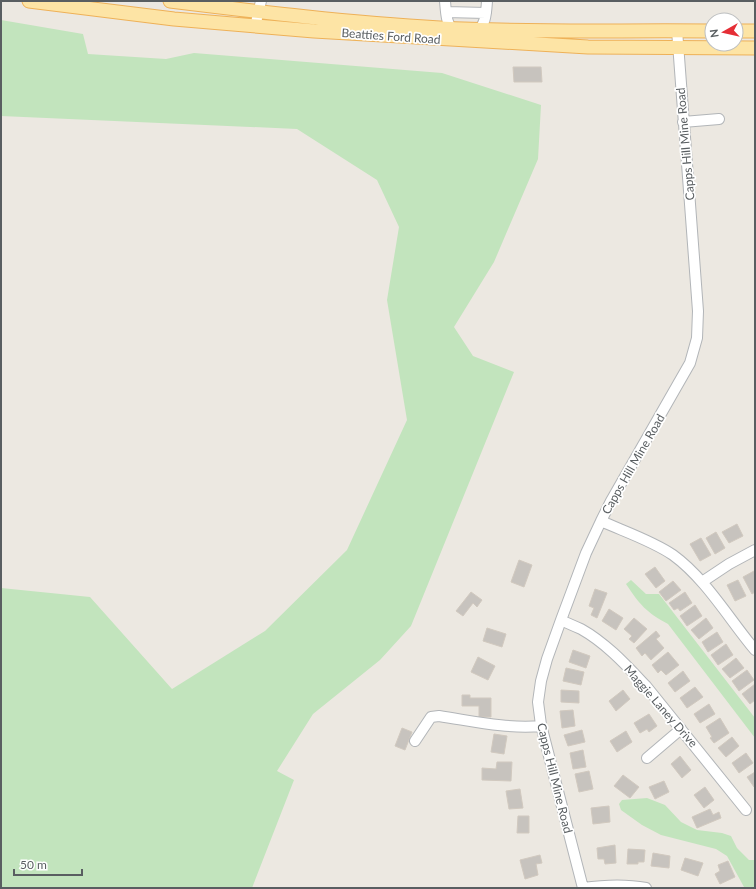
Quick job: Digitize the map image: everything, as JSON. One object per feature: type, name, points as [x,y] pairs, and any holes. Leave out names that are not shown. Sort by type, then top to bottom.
[{"type":"main road","name":"Beatties Ford Road","points":[[29,1],[174,19],[255,27],[588,47],[755,48]]},
{"type":"main road","name":"Beatties Ford Road","points":[[170,1],[260,7],[375,24],[480,30],[704,31]]},
{"type":"main road","points":[[744,31],[755,31]]},
{"type":"street","points":[[445,1],[450,28],[466,40],[480,30],[485,21],[487,1]]},
{"type":"street","points":[[255,27],[260,7]]},
{"type":"street","points":[[446,12],[486,13]]},
{"type":"street","name":"Capps Hill Mine Road","points":[[583,888],[541,726],[538,702],[541,681],[547,659],[586,553],[611,501],[690,363],[697,338],[698,311],[677,47],[677,30]]},
{"type":"street","points":[[683,122],[719,119]]},
{"type":"street","points":[[601,521],[661,548],[673,555],[702,582],[755,650]]},
{"type":"street","points":[[702,582],[729,564],[755,550]]},
{"type":"street","name":"Maggie Laney Drive","points":[[561,620],[580,629],[615,654],[646,686],[746,810]]},
{"type":"street","points":[[415,741],[431,717],[439,716],[499,726],[524,728],[541,726]]},
{"type":"street","points":[[647,758],[681,729]]},
{"type":"street","points":[[583,888],[604,885],[629,885],[646,888]]},
{"type":"green space","points":[[1,20],[83,34],[88,54],[166,59],[194,53],[442,73],[541,105],[538,159],[494,262],[454,327],[473,356],[514,372],[411,626],[380,660],[313,714],[277,771],[294,780],[252,888],[1,888],[1,588],[90,597],[172,689],[265,631],[347,550],[407,420],[387,300],[399,227],[377,180],[297,129],[1,116]]},
{"type":"green space","points":[[631,580],[646,594],[659,594],[755,718],[755,738],[668,624],[649,612],[635,597],[626,584]]},
{"type":"green space","points":[[647,798],[665,805],[681,822],[697,830],[722,833],[731,836],[737,848],[749,860],[755,860],[755,888],[744,887],[727,856],[716,849],[661,835],[642,825],[621,810],[619,804],[622,800]]},
{"type":"building","points":[[513,67],[541,67],[542,82],[514,82]]},
{"type":"building","points":[[737,524],[743,536],[729,543],[722,532]]},
{"type":"building","points":[[716,532],[725,548],[715,554],[706,538]]},
{"type":"building","points":[[701,538],[711,555],[700,561],[690,544]]},
{"type":"building","points":[[519,560],[532,565],[524,587],[511,582]]},
{"type":"building","points":[[655,567],[665,581],[656,588],[645,574]]},
{"type":"building","points":[[754,571],[755,592],[752,594],[743,577]]},
{"type":"building","points":[[738,580],[746,596],[735,601],[727,585]]},
{"type":"building","points":[[673,581],[681,590],[666,601],[659,592]]},
{"type":"building","points":[[595,589],[607,593],[597,618],[591,615],[594,608],[589,606]]},
{"type":"building","points":[[471,592],[482,600],[477,607],[473,603],[463,616],[456,611]]},
{"type":"building","points":[[685,592],[692,603],[680,611],[678,608],[674,610],[669,603]]},
{"type":"building","points":[[695,605],[702,616],[687,626],[680,616]]},
{"type":"building","points":[[609,609],[623,618],[616,630],[602,621]]},
{"type":"building","points":[[634,618],[647,629],[634,643],[629,639],[632,636],[624,629]]},
{"type":"building","points":[[706,618],[713,628],[699,639],[691,630]]},
{"type":"building","points":[[487,628],[506,634],[502,647],[483,641]]},
{"type":"building","points":[[656,631],[660,636],[656,639],[664,648],[651,660],[645,653],[642,656],[636,648]]},
{"type":"building","points":[[717,632],[723,642],[708,652],[702,642]]},
{"type":"building","points":[[726,644],[733,655],[718,665],[711,655]]},
{"type":"building","points":[[573,650],[590,656],[586,668],[569,662]]},
{"type":"building","points":[[668,652],[679,665],[666,675],[661,670],[658,673],[652,665]]},
{"type":"building","points":[[478,657],[495,666],[488,680],[471,672]]},
{"type":"building","points":[[736,658],[744,668],[730,678],[722,669]]},
{"type":"building","points":[[566,668],[584,672],[581,685],[563,681]]},
{"type":"building","points":[[747,670],[754,680],[739,691],[732,681]]},
{"type":"building","points":[[683,671],[690,681],[675,692],[668,683]]},
{"type":"building","points":[[755,684],[755,700],[750,704],[742,694]]},
{"type":"building","points":[[695,687],[703,697],[687,708],[680,698]]},
{"type":"building","points":[[561,690],[579,691],[579,703],[561,702]]},
{"type":"building","points":[[623,690],[630,699],[616,711],[609,701]]},
{"type":"building","points":[[462,695],[470,695],[470,698],[491,698],[491,717],[479,717],[479,706],[462,706]]},
{"type":"building","points":[[709,704],[715,714],[700,723],[694,714]]},
{"type":"building","points":[[573,710],[575,726],[562,728],[560,711]]},
{"type":"building","points":[[649,714],[657,726],[649,732],[647,729],[640,733],[634,723]]},
{"type":"building","points":[[720,718],[729,733],[714,743],[710,738],[712,737],[706,727]]},
{"type":"building","points":[[402,728],[412,732],[405,750],[395,746]]},
{"type":"building","points":[[582,730],[585,742],[568,746],[564,735]]},
{"type":"building","points":[[626,731],[632,742],[617,752],[610,741]]},
{"type":"building","points":[[494,734],[507,736],[504,754],[491,752]]},
{"type":"building","points":[[732,737],[739,746],[726,757],[718,748]]},
{"type":"building","points":[[583,750],[586,767],[573,769],[570,753]]},
{"type":"building","points":[[746,753],[753,763],[739,773],[732,763]]},
{"type":"building","points":[[680,756],[691,770],[682,778],[671,764]]},
{"type":"building","points":[[497,762],[512,762],[511,781],[482,780],[482,768],[496,769]]},
{"type":"building","points":[[589,771],[593,789],[579,792],[575,774]]},
{"type":"building","points":[[755,772],[755,786],[754,787],[747,777]]},
{"type":"building","points":[[623,775],[639,787],[630,798],[614,786]]},
{"type":"building","points":[[664,781],[669,792],[655,799],[649,787]]},
{"type":"building","points":[[705,787],[714,800],[704,808],[694,795]]},
{"type":"building","points":[[520,789],[523,808],[509,809],[506,791]]},
{"type":"building","points":[[609,806],[610,822],[593,824],[591,808]]},
{"type":"building","points":[[710,809],[713,815],[719,812],[721,818],[697,828],[692,817]]},
{"type":"building","points":[[518,816],[529,816],[529,833],[517,833]]},
{"type":"building","points":[[615,845],[616,863],[605,864],[604,859],[598,859],[597,848]]},
{"type":"building","points":[[628,849],[645,850],[644,862],[638,862],[638,864],[627,864]]},
{"type":"building","points":[[653,853],[670,856],[669,868],[651,866]]},
{"type":"building","points":[[540,855],[542,863],[536,864],[538,875],[525,879],[520,860]]},
{"type":"building","points":[[685,858],[703,863],[698,876],[681,870]]},
{"type":"building","points":[[728,861],[735,877],[720,884],[715,874],[720,871],[718,865]]}]
